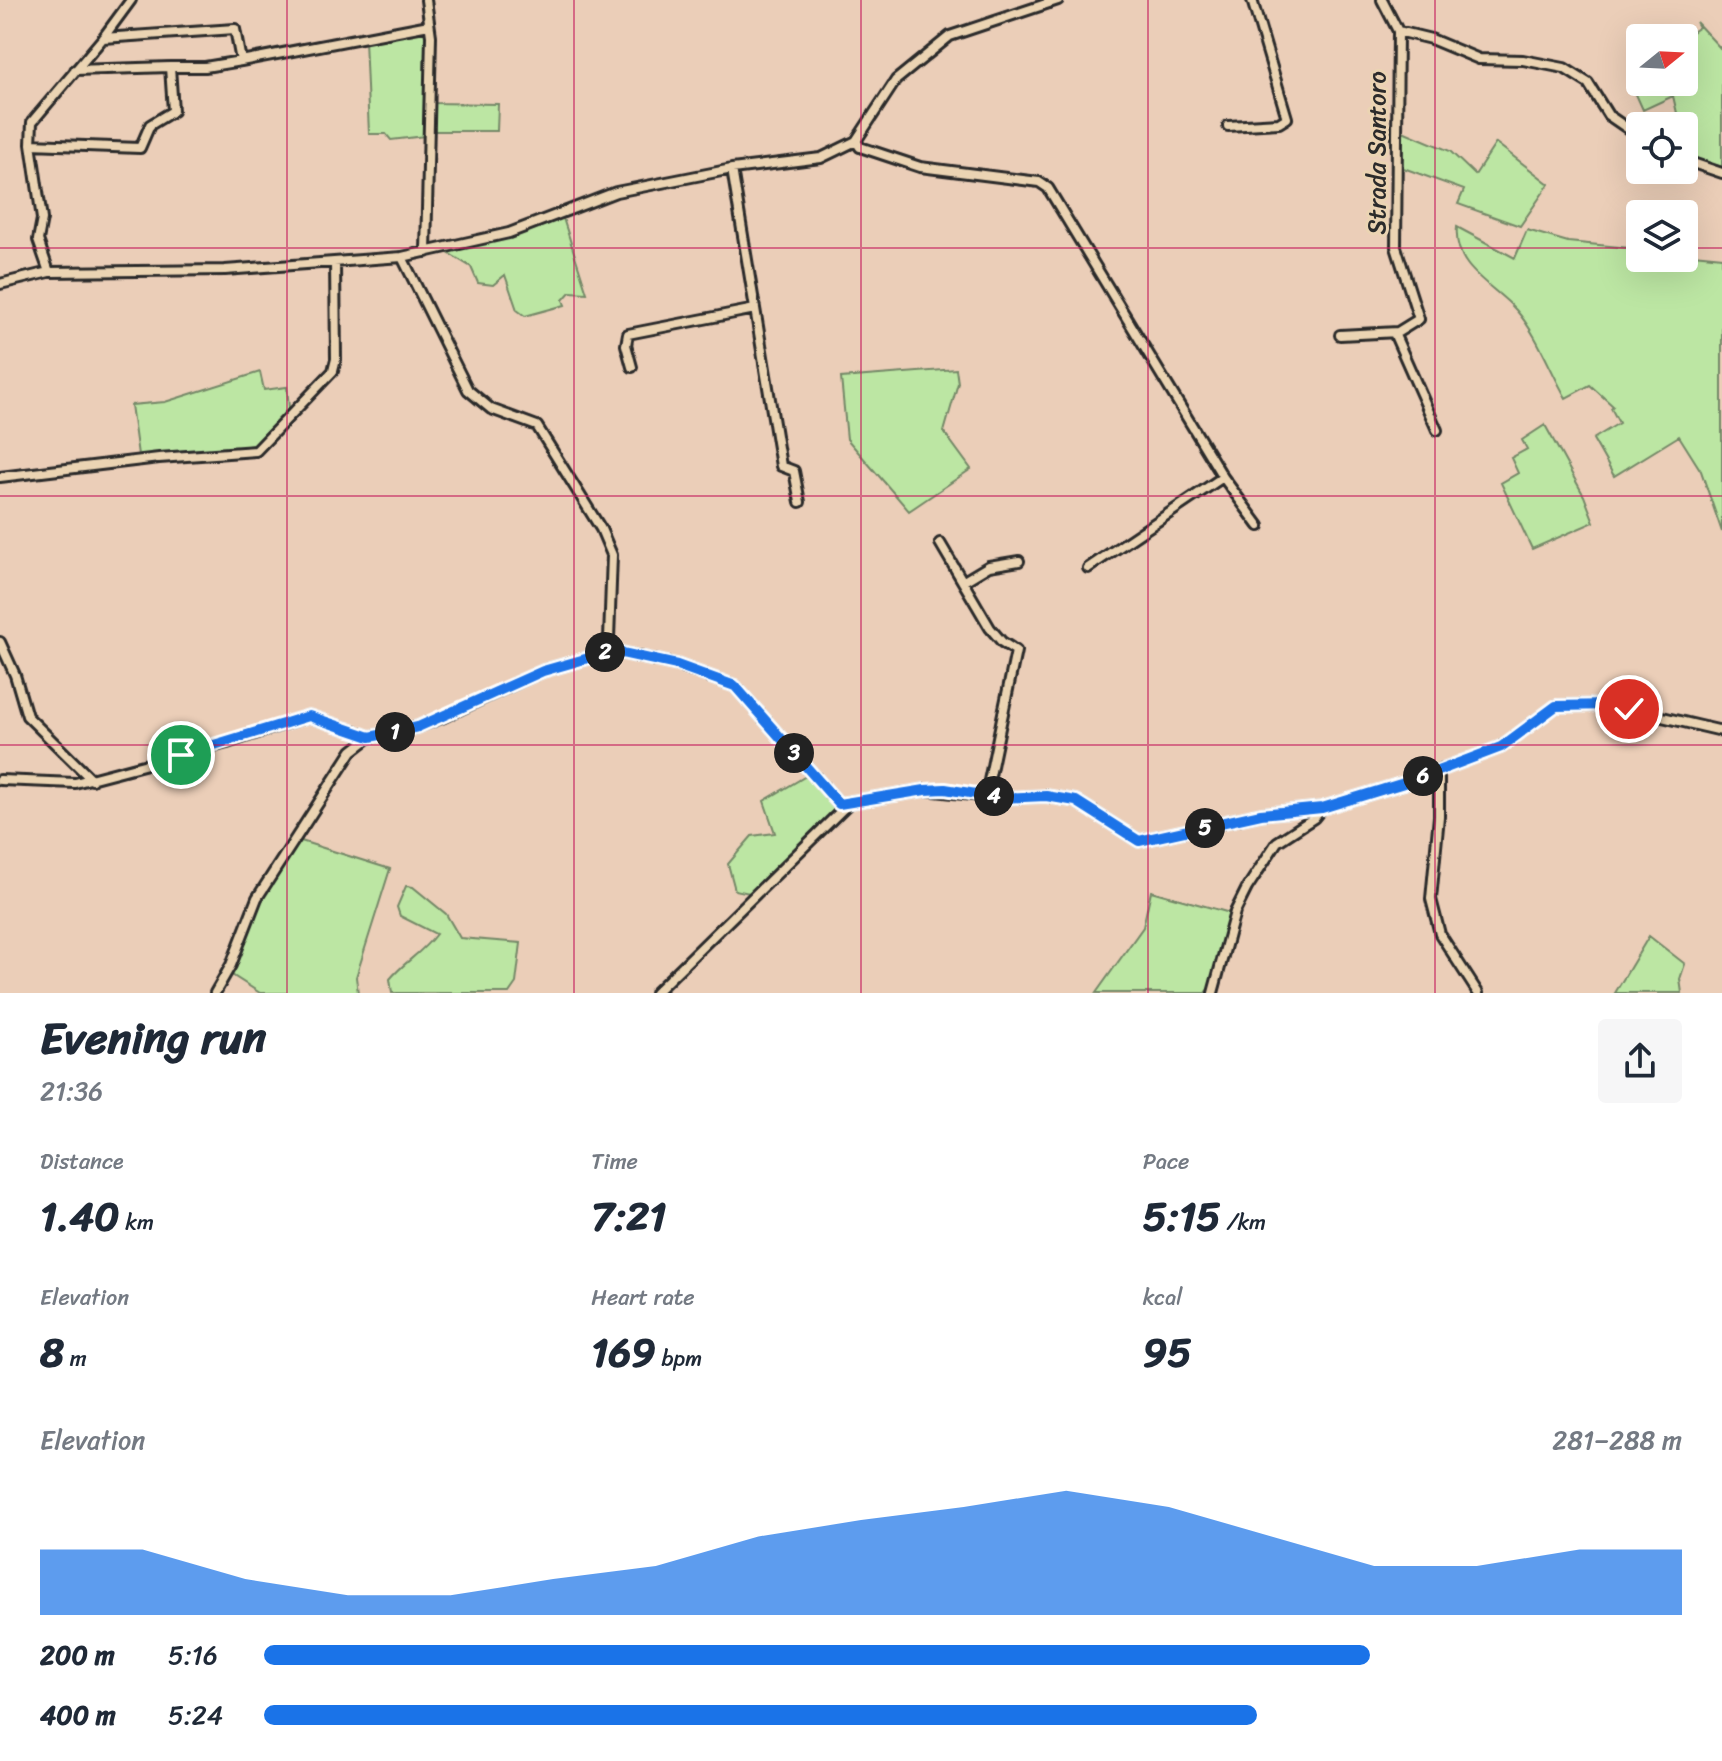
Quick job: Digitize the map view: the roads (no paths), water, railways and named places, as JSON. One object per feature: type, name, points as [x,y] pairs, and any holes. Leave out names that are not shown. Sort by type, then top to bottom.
[{"type":"street","points":[[49,272],[38,240],[42,219],[31,144],[32,122],[131,0]]},
{"type":"street","points":[[426,0],[429,25],[426,252]]},
{"type":"street","points":[[0,284],[49,272],[225,270],[402,257],[509,233],[616,192],[732,169],[821,158],[856,141],[896,80],[950,36],[1058,0]]},
{"type":"street","points":[[1228,126],[1279,123],[1287,118],[1252,0]]},
{"type":"street","name":"Strada Santoro","points":[[1382,0],[1398,31],[1396,247],[1419,319],[1411,327],[1394,333]]},
{"type":"street","points":[[75,70],[205,67],[429,25]]},
{"type":"street","points":[[103,38],[235,29],[241,61]]},
{"type":"street","points":[[1398,31],[1431,39],[1479,59],[1523,60],[1564,68],[1588,83],[1608,115],[1626,127]]},
{"type":"street","points":[[31,144],[140,148],[150,125],[173,111],[170,67]]},
{"type":"street","points":[[856,141],[860,147],[920,167],[1039,182],[1048,188],[1223,477],[1259,526]]},
{"type":"street","points":[[1698,165],[1722,173]]},
{"type":"street","points":[[732,169],[781,466],[794,471],[800,502]]},
{"type":"street","points":[[402,257],[468,390],[491,409],[537,426],[607,539],[612,555],[609,639],[613,651]]},
{"type":"street","points":[[0,477],[159,458],[256,451],[333,371],[336,359],[335,262]]},
{"type":"street","points":[[632,367],[626,345],[628,334],[755,309]]},
{"type":"street","points":[[1340,335],[1394,333],[1437,430]]},
{"type":"street","points":[[1088,568],[1223,477]]},
{"type":"street","points":[[940,543],[997,638],[1016,651],[986,795]]},
{"type":"street","points":[[964,581],[989,566],[1019,561]]},
{"type":"street","points":[[0,642],[15,675],[27,716],[92,780]]},
{"type":"street","points":[[215,993],[231,965],[257,898],[352,751],[370,737],[418,727],[543,671],[613,651],[677,665],[735,686],[749,697],[833,801],[848,804],[925,790],[1046,796],[1076,801],[1139,841],[1261,814],[1322,808],[1501,747],[1556,706],[1611,705],[1722,731]]},
{"type":"street","points":[[0,780],[61,785],[92,780],[227,743],[309,716],[370,737]]},
{"type":"street","points":[[1439,770],[1439,816],[1431,899],[1440,934],[1478,993]]},
{"type":"street","points":[[655,993],[848,804]]},
{"type":"street","points":[[1213,993],[1235,912],[1247,888],[1277,842],[1314,818],[1322,808]]}]
